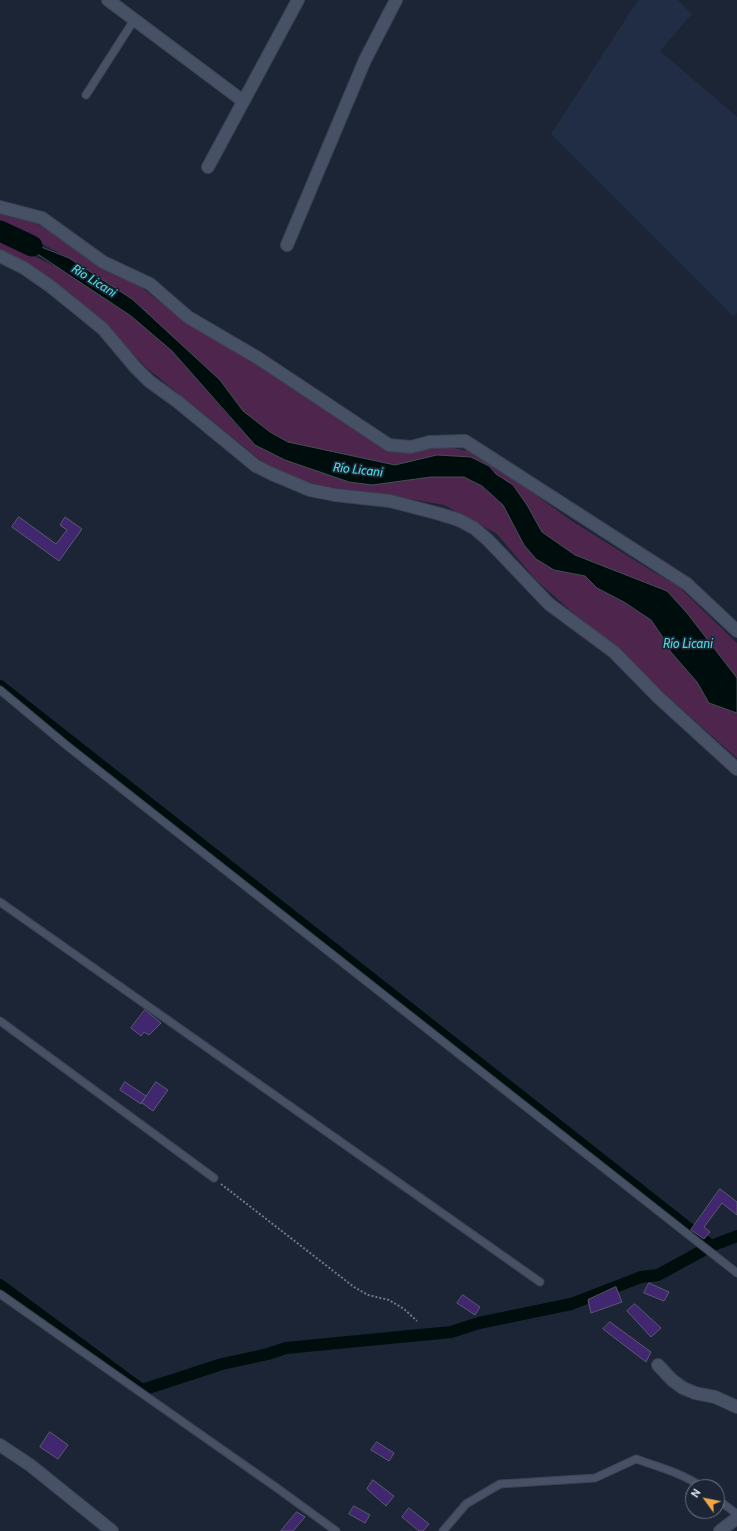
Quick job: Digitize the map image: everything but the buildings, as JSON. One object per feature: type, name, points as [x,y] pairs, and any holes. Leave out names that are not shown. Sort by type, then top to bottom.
[{"type":"street","points":[[108,0],[243,101]]},
{"type":"street","points":[[208,167],[298,0]]},
{"type":"street","points":[[287,245],[365,60],[396,0]]},
{"type":"street","points":[[0,207],[42,218],[102,262],[150,284],[188,317],[258,358],[390,445],[411,447],[430,442],[465,441],[687,584],[737,631]]},
{"type":"street","points":[[0,256],[24,268],[81,310],[103,330],[149,381],[178,402],[261,469],[310,490],[335,495],[390,501],[440,514],[458,520],[474,528],[488,540],[549,604],[614,652],[658,697],[737,769]]},
{"type":"street","points":[[658,1365],[672,1380],[683,1388],[694,1393],[715,1397],[737,1407]]},
{"type":"street","points":[[0,1445],[30,1465],[112,1531]]},
{"type":"street","points":[[720,1531],[737,1518]]},
{"type":"lane","points":[[86,95],[134,20]]},
{"type":"lane","points":[[0,690],[66,745],[737,1272]]},
{"type":"lane","points":[[0,902],[540,1282]]},
{"type":"lane","points":[[0,1021],[214,1178]]},
{"type":"lane","points":[[0,1294],[336,1531]]},
{"type":"lane","points":[[443,1531],[466,1504],[500,1484],[595,1478],[636,1459],[670,1470],[688,1479]]},
{"type":"lane","points":[[725,1505],[737,1514]]},
{"type":"path","points":[[214,1178],[354,1288],[368,1295],[389,1300],[404,1309],[417,1321]]},
{"type":"shaded area","points":[[638,0],[678,0],[692,14],[660,51],[737,117],[737,312],[734,317],[551,134]]},
{"type":"shaded area","points":[[0,214],[35,223],[113,265],[173,312],[214,337],[367,438],[402,448],[447,447],[468,451],[481,456],[572,521],[655,573],[677,585],[737,643],[737,678],[687,613],[667,591],[575,555],[542,532],[527,505],[513,485],[496,474],[489,466],[437,455],[395,465],[288,442],[270,432],[243,411],[220,380],[132,299],[69,258],[14,229],[0,225]]},
{"type":"shaded area","points":[[0,240],[63,270],[131,316],[172,351],[239,428],[285,460],[315,470],[431,477],[464,477],[482,486],[503,505],[524,545],[572,574],[585,576],[597,588],[624,602],[651,620],[670,651],[697,682],[709,703],[737,713],[737,758],[536,580],[497,534],[444,505],[377,493],[320,486],[269,467],[148,369],[74,296],[30,267],[0,250]]},
{"type":"water","name":"Río Licani","points":[[6,233],[69,258],[132,299],[220,380],[243,411],[270,432],[288,442],[395,465],[437,455],[471,457],[489,466],[496,474],[513,485],[527,505],[542,532],[575,555],[667,591],[687,613],[737,678],[737,713],[709,703],[697,682],[670,651],[651,620],[624,602],[597,588],[585,576],[554,570],[536,559],[524,545],[503,505],[482,486],[464,477],[431,477],[372,485],[349,482],[285,460],[255,445],[172,351],[131,316]]},
{"type":"waterway","name":"Río Licani","points":[[0,231],[32,246]]},
{"type":"waterway","points":[[0,686],[711,1246],[737,1236]]},
{"type":"waterway","points":[[0,1285],[142,1390],[222,1364],[268,1354],[286,1348],[451,1332],[479,1323],[571,1304],[641,1277],[658,1275],[711,1246]]}]
